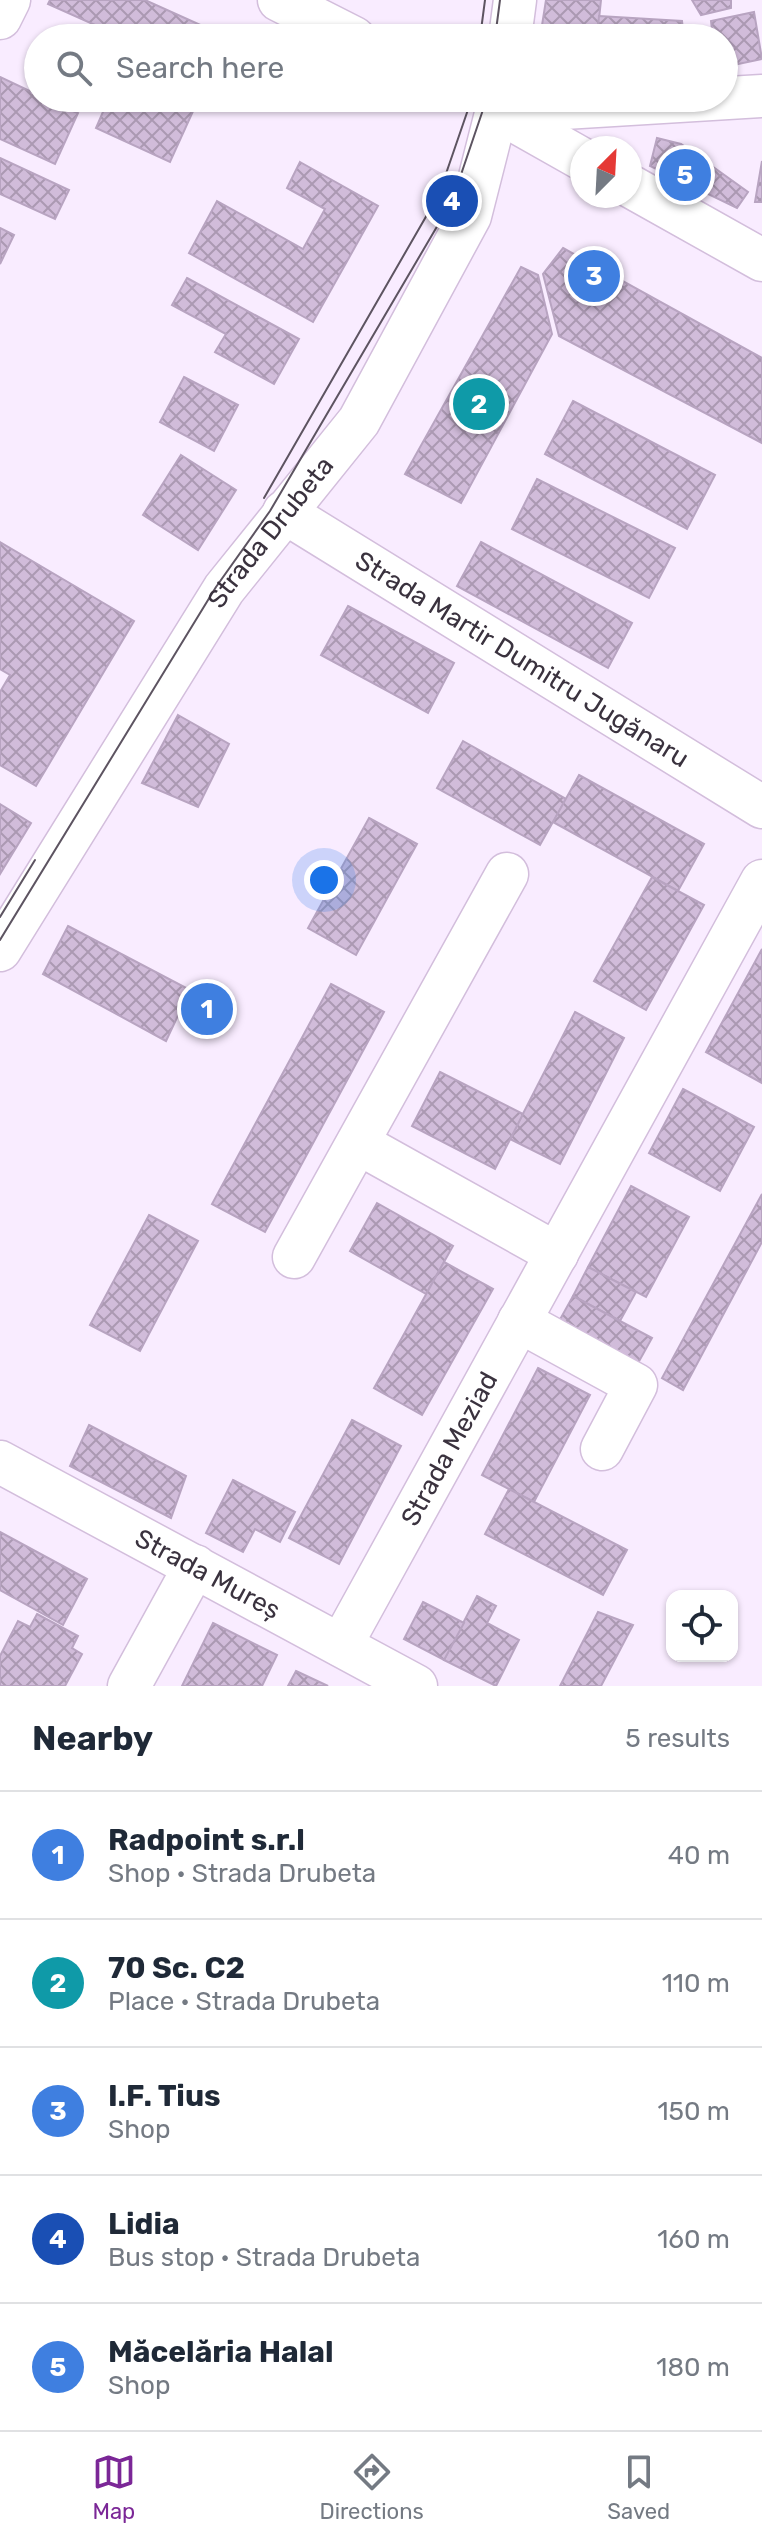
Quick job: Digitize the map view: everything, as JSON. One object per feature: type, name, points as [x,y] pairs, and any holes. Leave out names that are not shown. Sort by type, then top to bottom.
[{"type":"street","points":[[0,18],[9,0]]},
{"type":"street","points":[[279,0],[326,24]]},
{"type":"street","points":[[512,24],[515,0]]},
{"type":"street","points":[[738,97],[762,96]]},
{"type":"street","name":"Strada Drubeta","points":[[0,950],[224,589],[284,512],[324,469],[359,421],[470,216],[488,112]]},
{"type":"street","points":[[505,112],[570,152]]},
{"type":"street","points":[[642,193],[762,260]]},
{"type":"street","name":"Strada Martir Dumitru Jugănaru","points":[[284,512],[762,807]]},
{"type":"street","points":[[294,1257],[507,874]]},
{"type":"street","name":"Strada Meziad","points":[[341,1645],[762,881]]},
{"type":"street","points":[[358,1143],[557,1254]]},
{"type":"street","points":[[519,1321],[636,1385],[602,1449]]},
{"type":"street","name":"Strada Mureș","points":[[0,1462],[416,1686]]},
{"type":"street","points":[[129,1686],[195,1566]]},
{"type":"building","points":[[50,0],[145,0],[198,24],[93,24],[48,4]]},
{"type":"building","points":[[546,0],[601,0],[598,24],[542,24]]},
{"type":"building","points":[[692,0],[731,0],[731,8],[701,15]]},
{"type":"building","points":[[754,12],[762,59],[738,64],[738,24],[711,24],[711,21]]},
{"type":"building","points":[[599,16],[682,21],[682,24],[598,24]]},
{"type":"building","points":[[0,77],[24,88],[24,112],[78,113],[55,164],[0,139]]},
{"type":"building","points":[[103,112],[193,112],[170,162],[96,128]]},
{"type":"building","points":[[657,138],[681,144],[748,192],[737,208],[650,166]]},
{"type":"building","points":[[0,158],[69,190],[55,219],[0,194]]},
{"type":"building","points":[[762,161],[762,202],[755,202]]},
{"type":"building","points":[[300,162],[378,206],[313,322],[189,253],[217,201],[303,249],[325,209],[287,188]]},
{"type":"building","points":[[0,228],[14,235],[0,264]]},
{"type":"building","points":[[563,248],[762,358],[762,443],[559,336],[543,274]]},
{"type":"building","points":[[521,267],[538,275],[552,334],[461,503],[405,474]]},
{"type":"building","points":[[187,278],[299,339],[274,384],[215,352],[226,334],[172,305]]},
{"type":"building","points":[[184,377],[238,405],[214,451],[160,422]]},
{"type":"building","points":[[573,401],[715,475],[687,529],[545,454]]},
{"type":"building","points":[[181,455],[236,490],[198,550],[143,515]]},
{"type":"building","points":[[537,479],[675,548],[649,598],[512,529]]},
{"type":"building","points":[[0,542],[134,621],[36,786],[0,765],[0,692],[10,675],[0,669]]},
{"type":"building","points":[[481,542],[632,623],[608,668],[457,586]]},
{"type":"building","points":[[348,606],[454,663],[428,713],[321,655]]},
{"type":"building","points":[[178,715],[229,744],[198,807],[142,783]]},
{"type":"building","points":[[463,741],[566,799],[540,845],[437,788]]},
{"type":"building","points":[[579,775],[704,844],[678,891],[553,822]]},
{"type":"building","points":[[0,804],[31,823],[0,874]]},
{"type":"building","points":[[369,818],[417,844],[356,955],[308,928]]},
{"type":"building","points":[[652,877],[704,905],[646,1010],[594,981]]},
{"type":"building","points":[[68,926],[190,990],[166,1041],[43,974]]},
{"type":"building","points":[[762,949],[762,1083],[706,1052]]},
{"type":"building","points":[[331,984],[384,1012],[265,1232],[212,1204]]},
{"type":"building","points":[[575,1012],[624,1038],[560,1164],[510,1139]]},
{"type":"building","points":[[440,1072],[523,1114],[495,1169],[412,1126]]},
{"type":"building","points":[[683,1089],[754,1127],[720,1191],[649,1153]]},
{"type":"building","points":[[631,1186],[689,1217],[646,1297],[588,1267]]},
{"type":"building","points":[[762,1194],[762,1242],[683,1390],[662,1378]]},
{"type":"building","points":[[377,1203],[453,1246],[426,1294],[350,1251]]},
{"type":"building","points":[[149,1215],[198,1241],[140,1351],[90,1325]]},
{"type":"building","points":[[444,1262],[493,1289],[422,1415],[374,1388]]},
{"type":"building","points":[[588,1267],[636,1292],[620,1321],[573,1296]]},
{"type":"building","points":[[573,1296],[652,1338],[637,1365],[558,1323]]},
{"type":"building","points":[[538,1368],[590,1395],[534,1502],[482,1475]]},
{"type":"building","points":[[352,1420],[401,1446],[339,1564],[289,1538]]},
{"type":"building","points":[[89,1425],[186,1476],[171,1518],[70,1466]]},
{"type":"building","points":[[233,1480],[295,1512],[280,1542],[255,1529],[243,1552],[206,1533]]},
{"type":"building","points":[[509,1489],[627,1550],[603,1595],[485,1534]]},
{"type":"building","points":[[0,1532],[87,1579],[63,1625],[0,1590]]},
{"type":"building","points":[[477,1596],[496,1606],[487,1623],[519,1640],[496,1686],[444,1660]]},
{"type":"building","points":[[423,1602],[464,1623],[444,1660],[404,1639]]},
{"type":"building","points":[[598,1612],[633,1625],[601,1686],[560,1686]]},
{"type":"building","points":[[37,1614],[78,1636],[72,1648],[82,1654],[65,1686],[0,1686],[0,1656],[18,1621],[30,1627]]},
{"type":"building","points":[[213,1623],[277,1655],[262,1686],[182,1686]]},
{"type":"building","points":[[296,1671],[328,1686],[288,1686]]},
{"type":"tram line","points":[[482,24],[485,0]]},
{"type":"tram line","points":[[497,24],[500,0]]},
{"type":"tram line","points":[[264,498],[439,194],[467,112]]},
{"type":"tram line","points":[[0,940],[216,587],[270,511],[452,201],[482,112]]},
{"type":"tram line","points":[[0,917],[35,860]]},
{"type":"place","name":"Măcelăria Halal","points":[[685,175]]},
{"type":"place","name":"Lidia","points":[[452,201]]},
{"type":"place","name":"I.F. Tius","points":[[594,276]]},
{"type":"place","name":"70 Sc. C2","points":[[479,404]]},
{"type":"place","name":"Radpoint s.r.l","points":[[207,1009]]}]
